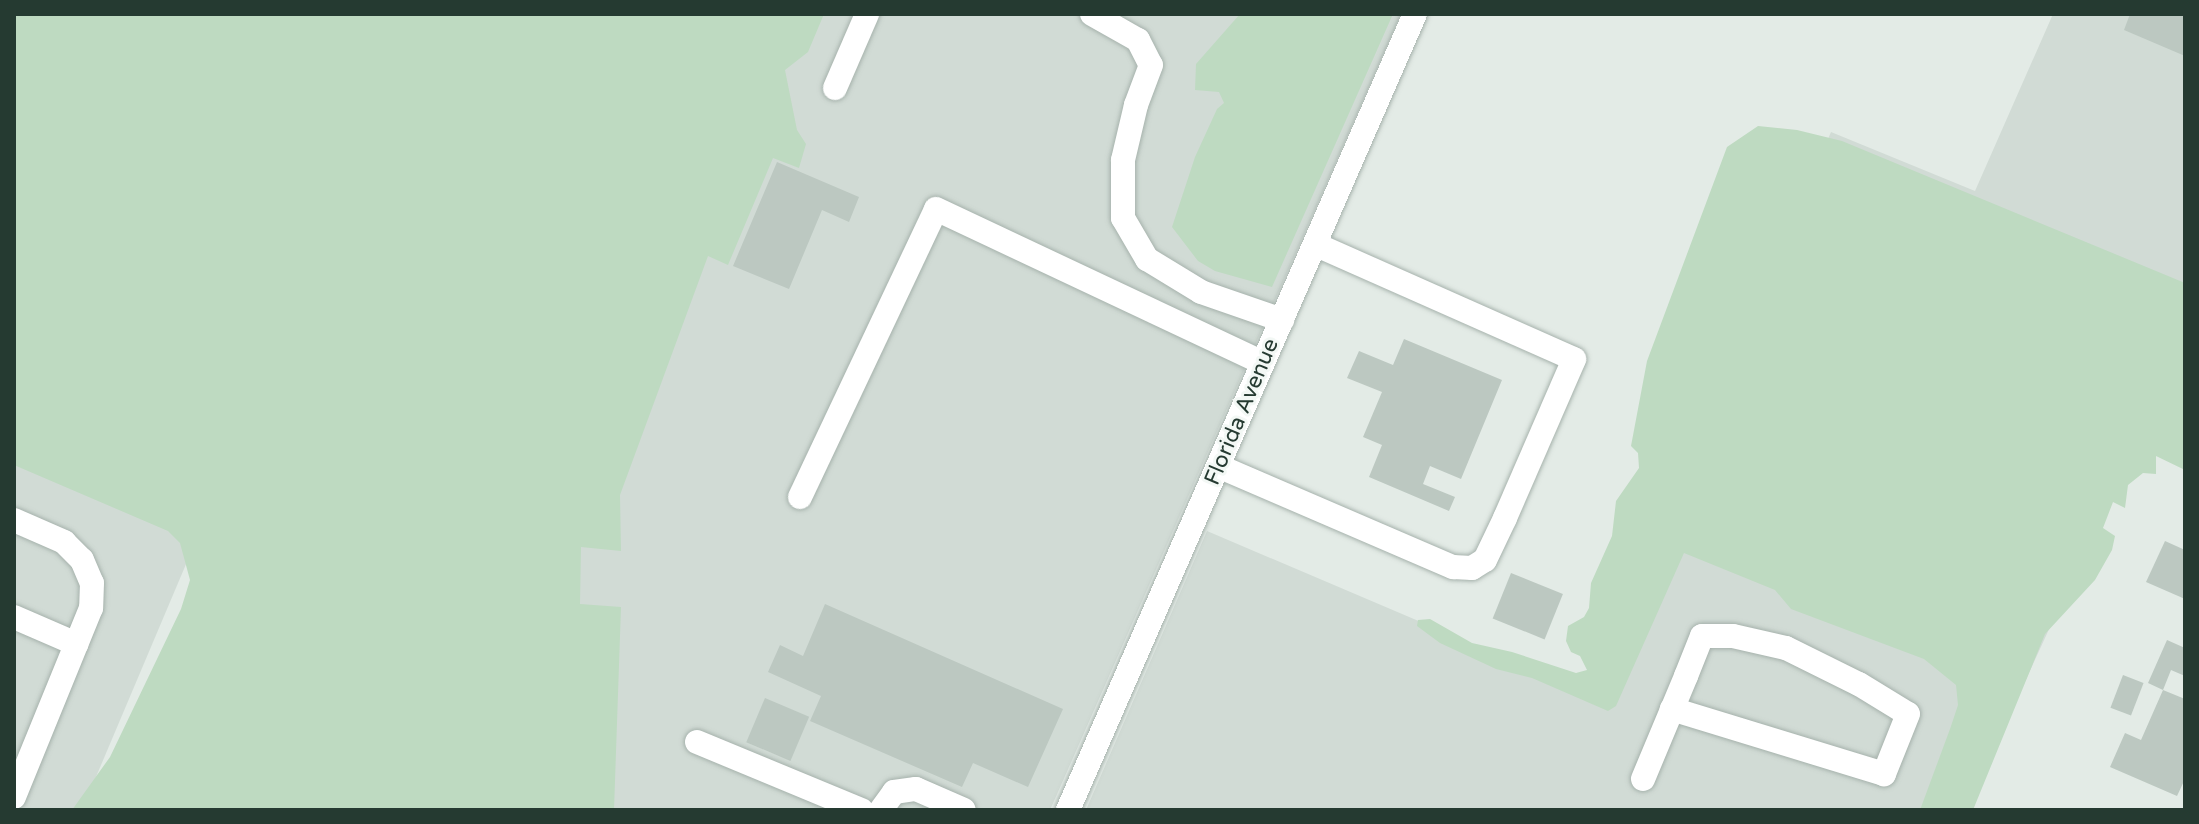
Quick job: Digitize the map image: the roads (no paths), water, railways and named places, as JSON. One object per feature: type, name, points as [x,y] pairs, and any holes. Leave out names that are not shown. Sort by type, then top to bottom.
[{"type":"street","points":[[835,88],[867,14]]},
{"type":"street","points":[[1092,14],[1138,40],[1151,65],[1136,105],[1123,160],[1123,218],[1147,259],[1201,292],[1282,320]]},
{"type":"street","name":"Florida Avenue","points":[[1068,810],[1415,14]]},
{"type":"street","points":[[800,497],[936,209],[1263,363]]},
{"type":"street","points":[[1218,466],[1453,567],[1472,568],[1485,560],[1518,489],[1574,359],[1315,244]]},
{"type":"street","points":[[14,520],[64,542],[82,560],[92,583],[91,608],[14,797]]},
{"type":"street","points":[[14,617],[76,644]]},
{"type":"street","points":[[1643,779],[1702,636],[1733,636],[1786,648],[1859,684],[1908,714],[1884,774],[1672,709]]},
{"type":"street","points":[[697,742],[861,810]]},
{"type":"street","points":[[881,810],[894,792],[916,789],[964,810]]}]
